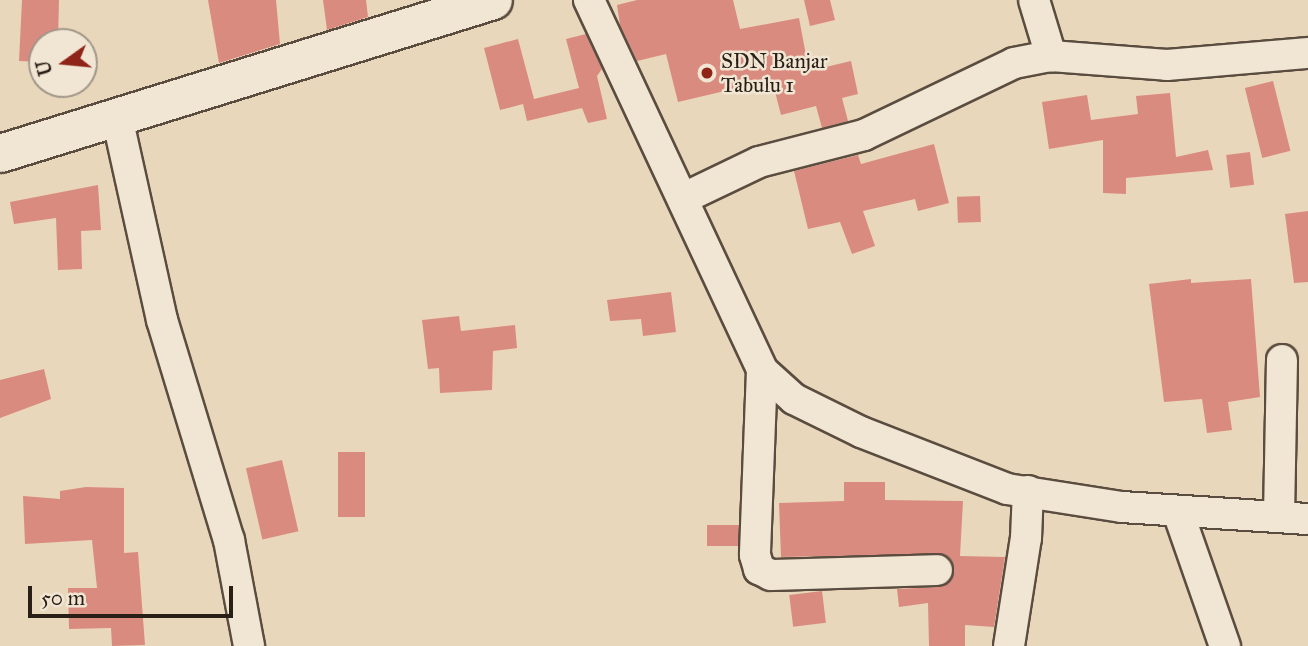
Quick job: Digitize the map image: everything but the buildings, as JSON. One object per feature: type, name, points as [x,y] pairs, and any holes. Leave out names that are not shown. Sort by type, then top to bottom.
[{"type":"street","points":[[0,153],[493,0]]},
{"type":"street","points":[[589,0],[684,198],[762,370],[794,399],[861,432],[1007,489],[1178,512],[1294,517],[1282,360]]},
{"type":"street","points":[[1034,0],[1051,56]]},
{"type":"street","points":[[684,198],[759,162],[864,135],[1014,63],[1051,56],[1167,65],[1308,52]]},
{"type":"street","points":[[117,117],[162,320],[229,540],[249,646]]},
{"type":"street","points":[[762,370],[755,555],[763,574],[937,570]]},
{"type":"street","points":[[1009,646],[1026,538],[1028,491]]},
{"type":"street","points":[[1178,512],[1225,646]]},
{"type":"place","name":"SDN Banjar Tabulu 1","points":[[707,73]]}]
